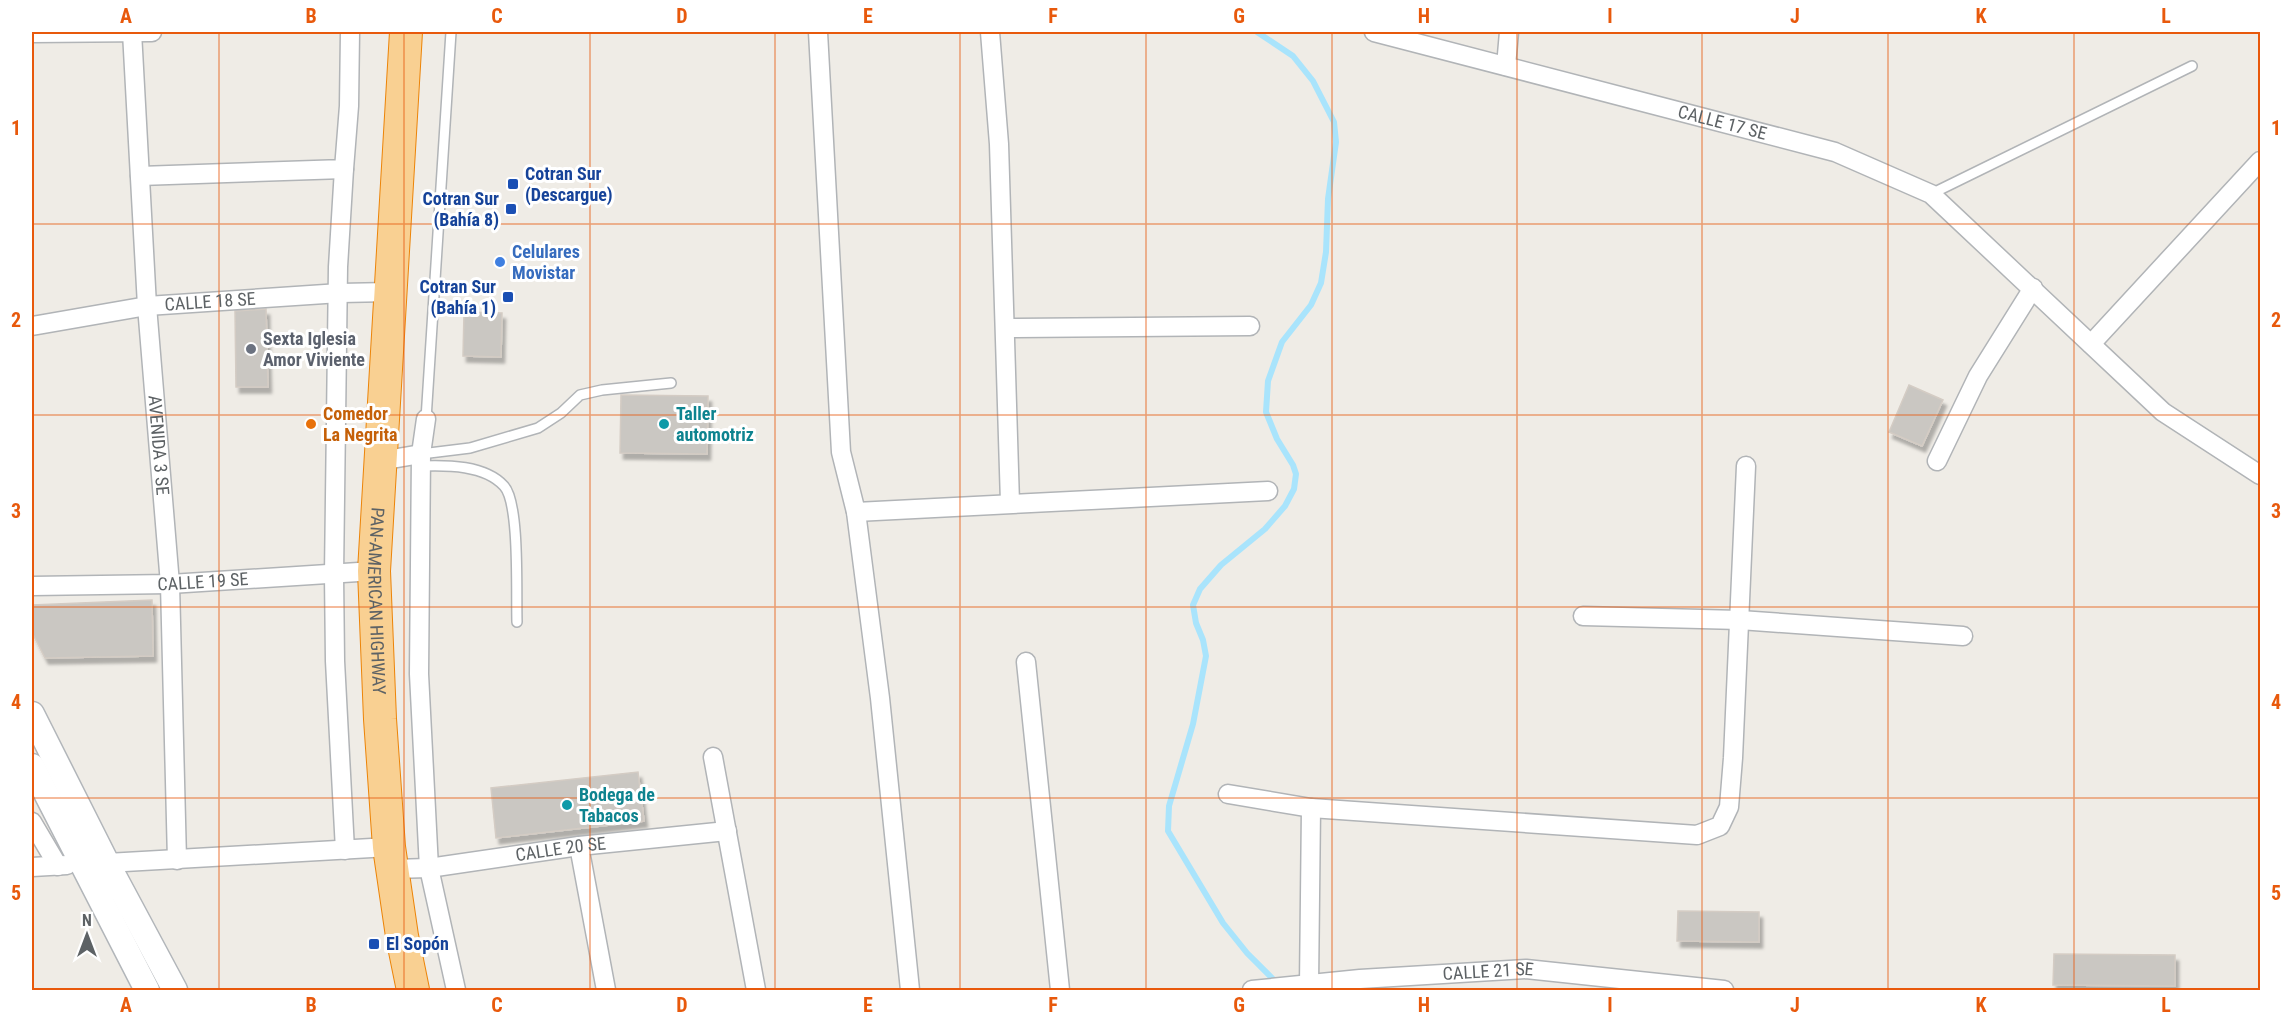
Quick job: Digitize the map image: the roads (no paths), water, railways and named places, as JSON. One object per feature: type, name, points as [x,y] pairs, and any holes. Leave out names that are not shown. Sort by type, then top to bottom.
[{"type":"highway","name":"PAN-AMERICAN HIGHWAY","points":[[406,32],[374,572],[380,719],[391,858],[402,936],[413,990]]},
{"type":"street","name":"AVENIDA 3 SE","points":[[132,32],[147,306],[170,584],[177,860]]},
{"type":"street","points":[[32,33],[152,32]]},
{"type":"street","points":[[345,850],[335,661],[334,575],[340,221],[349,106],[350,32]]},
{"type":"street","points":[[818,32],[841,452],[856,512],[880,698],[910,990]]},
{"type":"street","points":[[990,32],[999,144],[1010,503]]},
{"type":"street","name":"CALLE 17 SE","points":[[1374,32],[1835,152],[1931,194],[2163,412],[2260,475]]},
{"type":"street","points":[[1506,66],[1509,32]]},
{"type":"street","points":[[2091,344],[2260,161]]},
{"type":"street","points":[[140,176],[344,169]]},
{"type":"street","points":[[1937,460],[1978,376],[2033,288]]},
{"type":"street","name":"CALLE 18 SE","points":[[32,326],[147,306],[340,293],[390,292]]},
{"type":"street","points":[[1006,328],[1250,326]]},
{"type":"street","points":[[426,419],[421,460],[419,674],[429,868],[456,990]]},
{"type":"street","points":[[380,460],[421,460]]},
{"type":"street","points":[[1228,794],[1311,808],[1697,835],[1720,826],[1729,807],[1746,466]]},
{"type":"street","points":[[856,512],[1268,491]]},
{"type":"street","name":"CALLE 19 SE","points":[[32,586],[170,584],[374,572]]},
{"type":"street","points":[[1583,616],[1740,620],[1963,636]]},
{"type":"street","points":[[1026,662],[1060,990]]},
{"type":"street","points":[[32,714],[107,863],[175,990]]},
{"type":"street","points":[[713,757],[756,990]]},
{"type":"street","points":[[32,766],[69,865]]},
{"type":"street","points":[[1309,985],[1311,808]]},
{"type":"street","points":[[32,822],[69,865],[147,990]]},
{"type":"street","name":"CALLE 20 SE","points":[[107,863],[345,850],[391,858],[429,868],[579,846],[727,831]]},
{"type":"street","points":[[579,846],[606,990]]},
{"type":"street","points":[[32,867],[69,865]]},
{"type":"street","name":"CALLE 21 SE","points":[[1252,990],[1360,979],[1526,969],[1724,990]]},
{"type":"lane","points":[[426,419],[451,32]]},
{"type":"lane","points":[[1931,194],[2192,66]]},
{"type":"lane","points":[[421,460],[538,428],[561,413],[580,395],[602,390],[671,383]]},
{"type":"lane","points":[[421,460],[480,470],[506,487],[514,513],[517,622]]},
{"type":"waterway","points":[[1257,32],[1293,56],[1313,81],[1334,122],[1336,142],[1328,199],[1326,252],[1321,283],[1311,305],[1282,342],[1268,381],[1266,412],[1277,439],[1293,465],[1296,474],[1294,489],[1285,506],[1265,529],[1221,565],[1200,589],[1193,605],[1206,656],[1193,724],[1169,806],[1168,831],[1223,923],[1247,953],[1275,981]]},
{"type":"place","name":"Cotran Sur (Descargue)","points":[[513,184]]},
{"type":"place","name":"Cotran Sur (Bahía 8)","points":[[511,209]]},
{"type":"place","name":"Celulares Movistar","points":[[500,262]]},
{"type":"place","name":"Cotran Sur (Bahía 1)","points":[[508,297]]},
{"type":"place","name":"Sexta Iglesia Amor Viviente","points":[[251,349]]},
{"type":"place","name":"Comedor La Negrita","points":[[311,424]]},
{"type":"place","name":"Taller automotriz","points":[[664,424]]},
{"type":"place","name":"Bodega de Tabacos","points":[[567,805]]},
{"type":"place","name":"El Sopón","points":[[374,944]]}]
